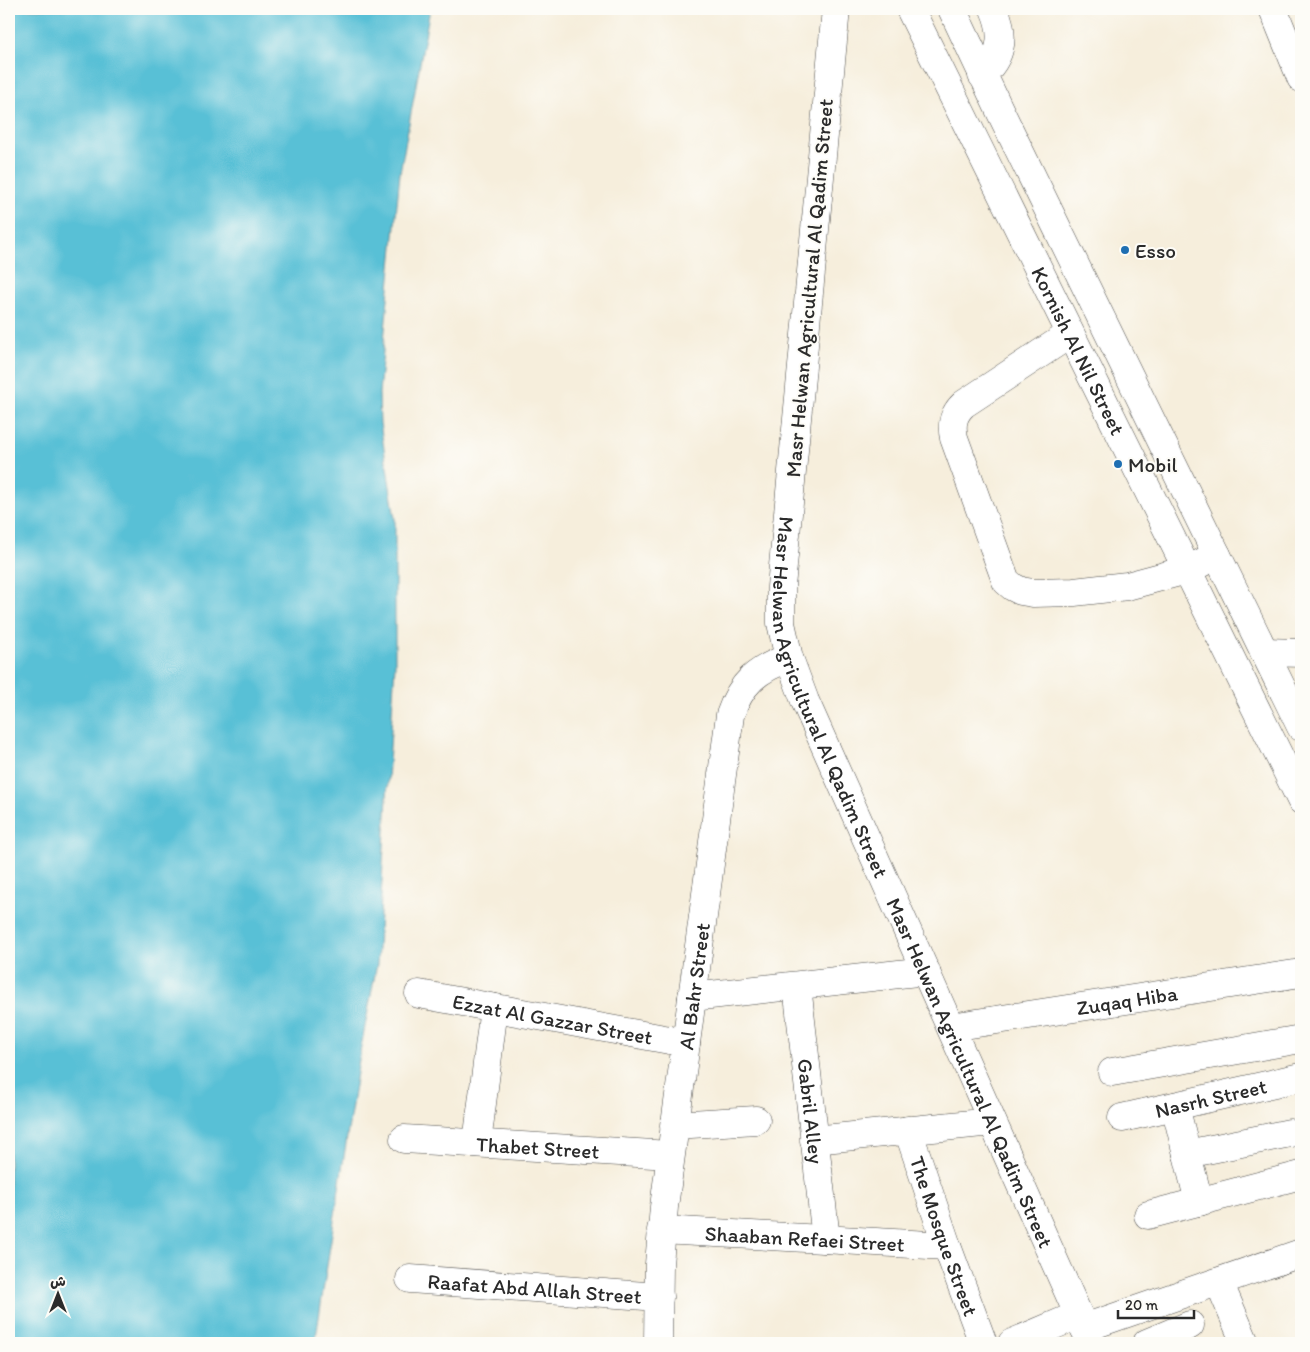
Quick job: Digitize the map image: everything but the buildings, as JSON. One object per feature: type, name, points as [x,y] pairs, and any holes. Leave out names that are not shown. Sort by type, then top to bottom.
[{"type":"main road","name":"Masr Helwan Agricultural Al Qadim Street","points":[[836,9],[781,587],[781,623],[789,658],[806,701],[1084,1329]]},
{"type":"main road","name":"Kornish Al Nil Street","points":[[910,9],[1301,800]]},
{"type":"main road","name":"Kornish Al Nil Street","points":[[952,9],[982,75],[1301,727]]},
{"type":"main road","points":[[982,75],[992,66],[1000,48],[1000,24],[994,9]]},
{"type":"main road","points":[[1273,9],[1301,78]]},
{"type":"main road","points":[[1070,334],[964,404],[954,416],[952,423],[954,438],[1006,580],[1012,587],[1033,593],[1074,592],[1127,586],[1186,570],[1217,554]]},
{"type":"main road","points":[[1264,652],[1301,653]]},
{"type":"main road","name":"Al Bahr Street","points":[[658,1343],[661,1230],[730,715],[736,698],[745,684],[758,672],[772,664],[789,658]]},
{"type":"main road","points":[[692,998],[926,971]]},
{"type":"main road","name":"Zuqaq Hiba","points":[[951,1027],[1301,973]]},
{"type":"main road","name":"Gabril Alley","points":[[797,986],[826,1238]]},
{"type":"main road","name":"Ezzat Al Gazzar Street","points":[[419,994],[686,1043]]},
{"type":"main road","points":[[477,1143],[494,1008]]},
{"type":"main road","points":[[1112,1072],[1301,1039]]},
{"type":"main road","name":"Nasrh Street","points":[[1122,1118],[1301,1077]]},
{"type":"main road","points":[[1175,1106],[1199,1202]]},
{"type":"main road","points":[[674,1125],[756,1120]]},
{"type":"main road","points":[[814,1140],[992,1122]]},
{"type":"main road","name":"The Mosque Street","points":[[908,1130],[947,1246],[983,1343]]},
{"type":"main road","points":[[1187,1154],[1290,1133]]},
{"type":"main road","name":"Thabet Street","points":[[404,1139],[670,1155]]},
{"type":"main road","points":[[1148,1215],[1301,1175]]},
{"type":"main road","name":"Shaaban Refaei Street","points":[[661,1230],[947,1246]]},
{"type":"main road","points":[[1012,1343],[1084,1329],[1301,1253]]},
{"type":"main road","name":"Raafat Abd Allah Street","points":[[410,1279],[658,1297]]},
{"type":"main road","points":[[1219,1282],[1245,1343]]},
{"type":"main road","points":[[1153,1342],[1190,1324]]},
{"type":"water","points":[[9,9],[430,9],[400,173],[379,393],[380,423],[395,519],[395,664],[377,964],[361,1047],[315,1343],[9,1343]]},
{"type":"place","name":"Esso","points":[[1125,250]]},
{"type":"place","name":"Mobil","points":[[1118,464]]}]
